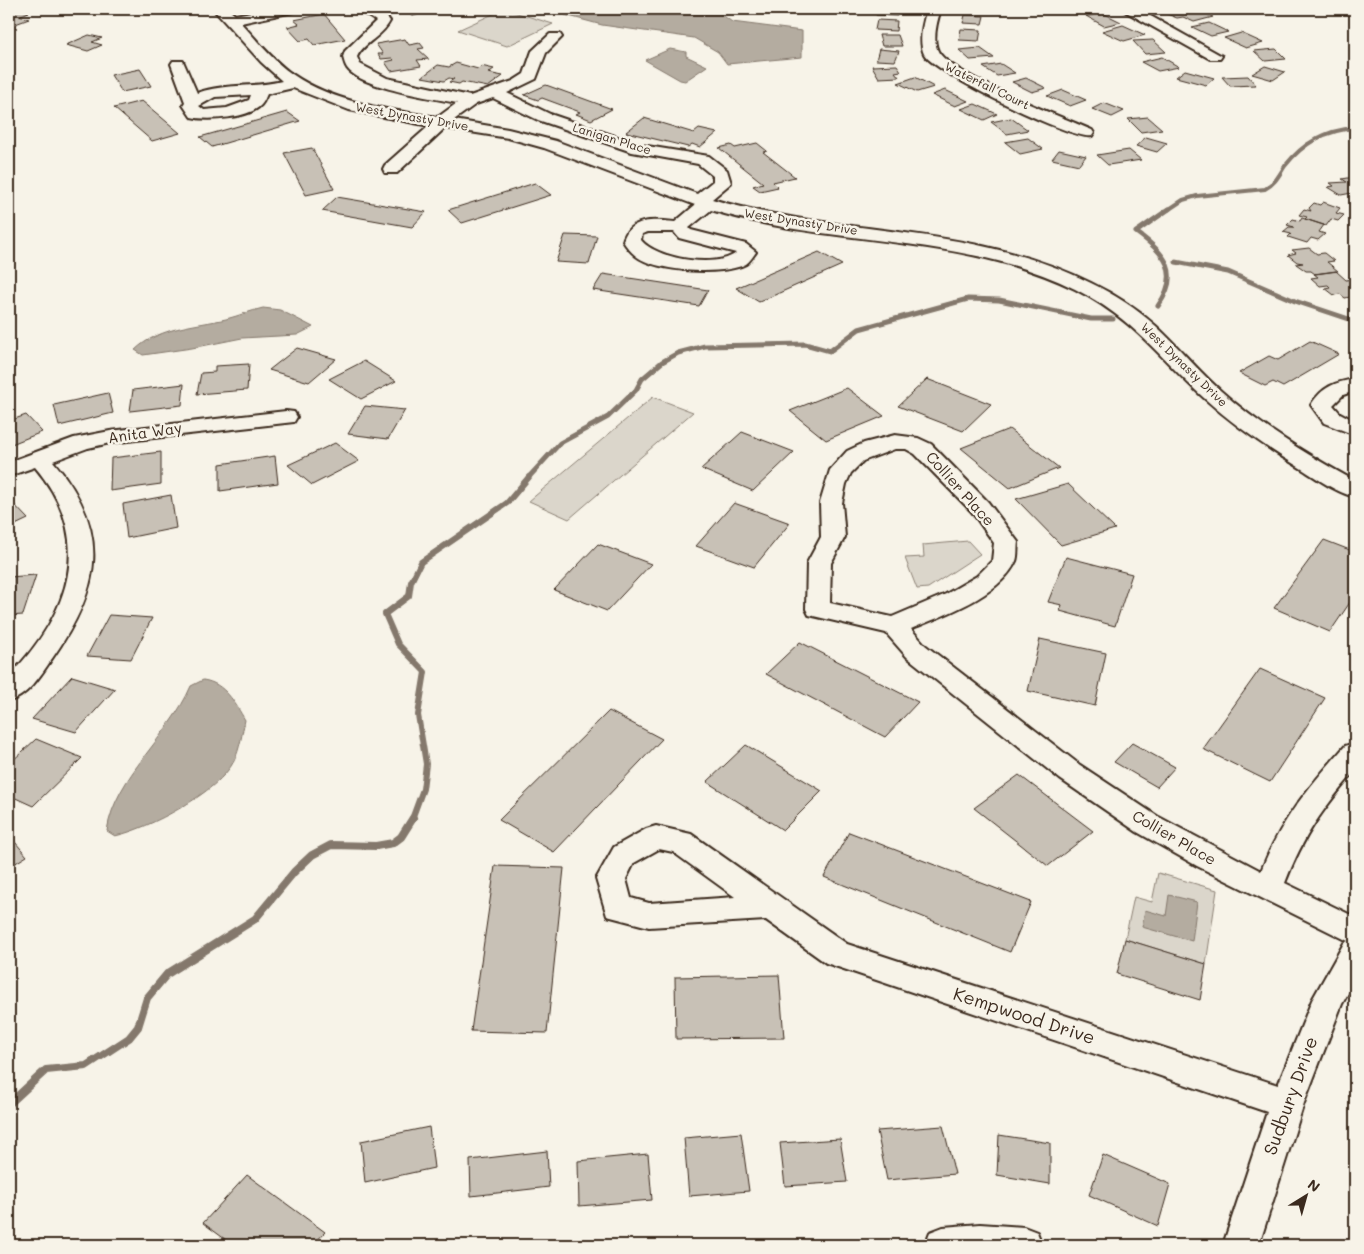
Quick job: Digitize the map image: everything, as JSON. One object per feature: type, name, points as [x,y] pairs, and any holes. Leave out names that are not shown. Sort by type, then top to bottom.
[{"type":"street","points":[[227,15],[288,9]]},
{"type":"street","points":[[364,9],[378,15],[383,21],[381,26],[356,47],[351,55],[350,63],[353,68],[372,78],[407,88],[471,101]]},
{"type":"street","name":"Waterfall Court","points":[[934,9],[930,47],[932,53],[941,64],[967,79],[1086,133]]},
{"type":"street","points":[[1128,9],[1215,56]]},
{"type":"street","name":"West Dynasty Drive","points":[[227,15],[263,56],[294,83],[349,106],[503,132],[540,141],[704,203],[777,220],[958,244],[1048,270],[1081,285],[1120,308],[1142,324],[1212,395],[1258,432],[1315,468],[1355,490]]},
{"type":"street","points":[[391,169],[442,123],[447,116],[471,101],[518,84],[531,76],[539,51],[555,37]]},
{"type":"street","points":[[178,64],[193,102],[191,106],[197,114],[215,114],[249,106],[259,98],[261,91],[294,83]]},
{"type":"street","name":"Lanigan Place","points":[[494,93],[544,117],[638,149],[709,163],[721,174],[722,183],[704,203]]},
{"type":"street","points":[[679,227],[685,234],[740,248],[747,252],[746,256],[741,260],[721,264],[672,263],[643,253],[632,241],[634,232],[639,228],[647,226],[679,227],[704,203]]},
{"type":"street","points":[[1355,385],[1334,390],[1325,398],[1322,405],[1332,418],[1355,429]]},
{"type":"street","name":"Anita Way","points":[[9,469],[82,444],[132,433],[286,417]]},
{"type":"street","name":"Collier Place","points":[[894,626],[958,598],[985,583],[1004,561],[1006,542],[980,507],[923,449],[910,443],[895,442],[855,456],[841,470],[834,484],[831,503],[833,537],[820,563],[818,609],[894,626],[916,651],[1070,772],[1147,824],[1207,858],[1355,930]]},
{"type":"street","points":[[9,692],[51,641],[72,601],[79,578],[81,534],[77,517],[70,500],[58,480],[38,458]]},
{"type":"street","points":[[1269,887],[1284,848],[1310,805],[1355,753]]},
{"type":"street","name":"Kempwood Drive","points":[[772,907],[837,954],[1287,1103]]},
{"type":"street","name":"Sudbury Drive","points":[[1242,1245],[1274,1139],[1287,1103],[1328,1000],[1355,952]]},
{"type":"street","points":[[943,1245],[980,1242],[1024,1245]]},
{"type":"shaded area","points":[[504,9],[553,24],[507,46],[458,30]]},
{"type":"shaded area","points":[[625,9],[714,9],[732,22],[802,31],[802,57],[727,64],[718,52],[694,38],[602,25],[565,15]]},
{"type":"shaded area","points":[[670,49],[686,52],[686,56],[707,66],[685,81],[645,60]]},
{"type":"shaded area","points":[[263,308],[280,310],[313,327],[297,335],[242,338],[143,355],[135,350],[155,336],[178,328],[226,319]]},
{"type":"shaded area","points":[[653,397],[693,412],[569,519],[529,501]]},
{"type":"shaded area","points":[[968,541],[980,554],[928,588],[917,589],[905,558],[924,557],[923,545]]},
{"type":"shaded area","points":[[203,680],[223,689],[245,720],[234,761],[226,773],[214,785],[181,808],[145,826],[115,836],[107,831],[112,811],[121,792],[182,704],[191,686]]},
{"type":"shaded area","points":[[1158,873],[1217,890],[1206,964],[1125,939],[1134,897],[1152,902]]},
{"type":"shaded area","points":[[1169,895],[1197,902],[1192,941],[1142,927],[1145,910],[1166,916]]},
{"type":"building","points":[[19,9],[29,12],[19,16],[29,19],[10,26],[17,28],[9,31],[9,10]]},
{"type":"building","points":[[398,9],[437,9],[413,16]]},
{"type":"building","points":[[877,9],[899,9],[897,16],[876,15]]},
{"type":"building","points":[[1067,9],[1096,9],[1097,10],[1077,14]]},
{"type":"building","points":[[1185,9],[1195,9],[1213,17],[1194,22],[1183,17],[1177,18],[1167,14]]},
{"type":"building","points":[[1103,13],[1121,22],[1104,26],[1086,16]]},
{"type":"building","points":[[324,14],[345,39],[314,45],[309,39],[300,41],[287,27],[299,24],[294,20]]},
{"type":"building","points":[[965,15],[984,16],[982,24],[963,23]]},
{"type":"building","points":[[877,20],[897,21],[896,31],[875,30]]},
{"type":"building","points":[[1209,23],[1228,32],[1211,36],[1192,27]]},
{"type":"building","points":[[1123,25],[1145,35],[1124,41],[1102,31]]},
{"type":"building","points":[[961,29],[981,30],[979,41],[959,40]]},
{"type":"building","points":[[1241,33],[1263,43],[1246,48],[1224,38]]},
{"type":"building","points":[[89,35],[102,38],[92,42],[102,45],[88,51],[66,45]]},
{"type":"building","points":[[879,35],[898,35],[902,46],[882,46]]},
{"type":"building","points":[[405,39],[409,45],[420,43],[424,48],[418,49],[429,59],[417,60],[421,66],[391,71],[385,62],[394,60],[392,58],[381,59],[378,54],[383,54],[376,44]]},
{"type":"building","points":[[1153,40],[1166,52],[1145,54],[1133,41]]},
{"type":"building","points":[[980,48],[994,58],[970,60],[959,50]]},
{"type":"building","points":[[879,49],[899,51],[895,61],[876,60]]},
{"type":"building","points":[[1276,49],[1286,59],[1265,61],[1254,51]]},
{"type":"building","points":[[1162,57],[1179,67],[1158,71],[1141,62]]},
{"type":"building","points":[[456,63],[478,69],[481,66],[494,69],[488,73],[503,76],[488,87],[462,82],[459,84],[449,82],[454,79],[449,78],[444,81],[422,77],[438,65],[449,67]]},
{"type":"building","points":[[1001,64],[1015,73],[997,76],[983,67]]},
{"type":"building","points":[[897,65],[901,71],[895,72],[899,77],[879,78],[872,66]]},
{"type":"building","points":[[1265,66],[1285,72],[1273,80],[1252,74]]},
{"type":"building","points":[[140,69],[151,86],[122,92],[111,75]]},
{"type":"building","points":[[1185,70],[1214,78],[1206,85],[1176,77]]},
{"type":"building","points":[[1248,76],[1256,85],[1230,86],[1222,77]]},
{"type":"building","points":[[915,77],[934,87],[917,92],[898,83]]},
{"type":"building","points":[[1026,78],[1046,88],[1032,92],[1012,82]]},
{"type":"building","points":[[546,85],[612,109],[591,120],[576,114],[580,112],[542,98],[538,100],[524,95]]},
{"type":"building","points":[[945,90],[968,101],[955,106],[932,95]]},
{"type":"building","points":[[1063,90],[1086,100],[1070,106],[1047,96]]},
{"type":"building","points":[[142,101],[180,133],[152,141],[114,108]]},
{"type":"building","points":[[1104,103],[1124,111],[1112,117],[1092,109]]},
{"type":"building","points":[[975,104],[997,114],[984,120],[961,109]]},
{"type":"building","points":[[287,112],[300,121],[212,147],[200,137]]},
{"type":"building","points":[[1148,117],[1162,129],[1141,132],[1128,119]]},
{"type":"building","points":[[644,118],[694,133],[699,129],[717,133],[700,147],[692,144],[688,147],[626,132]]},
{"type":"building","points":[[1011,118],[1028,130],[1007,134],[991,122]]},
{"type":"building","points":[[1146,137],[1167,143],[1157,152],[1136,146]]},
{"type":"building","points":[[1028,138],[1043,149],[1020,154],[1005,142]]},
{"type":"building","points":[[757,143],[767,151],[763,152],[795,177],[773,182],[778,187],[760,191],[753,186],[763,183],[719,148],[731,145],[735,148]]},
{"type":"building","points":[[312,148],[334,189],[306,195],[284,153]]},
{"type":"building","points":[[1059,150],[1086,156],[1079,165],[1052,159]]},
{"type":"building","points":[[1129,150],[1141,160],[1108,165],[1097,155]]},
{"type":"building","points":[[1354,177],[1355,195],[1352,193],[1341,195],[1328,187],[1334,186],[1330,183],[1347,182],[1342,179]]},
{"type":"building","points":[[535,183],[551,195],[462,223],[448,210]]},
{"type":"building","points":[[337,197],[426,212],[412,227],[322,211]]},
{"type":"building","points":[[1323,202],[1340,208],[1336,213],[1344,215],[1338,221],[1331,219],[1326,226],[1299,215],[1304,209],[1311,211],[1309,208],[1314,203],[1320,205]]},
{"type":"building","points":[[1302,218],[1324,225],[1319,232],[1325,234],[1318,240],[1311,238],[1307,243],[1288,237],[1291,234],[1283,232],[1289,227],[1294,227],[1287,225],[1293,219],[1300,221]]},
{"type":"building","points":[[565,235],[597,236],[589,264],[556,262]]},
{"type":"building","points":[[1309,248],[1317,254],[1324,253],[1334,261],[1327,262],[1338,271],[1315,274],[1311,271],[1306,271],[1296,264],[1303,263],[1297,262],[1288,255],[1296,253],[1292,250]]},
{"type":"building","points":[[819,252],[842,265],[759,302],[736,288]]},
{"type":"building","points":[[1336,271],[1346,280],[1352,279],[1355,281],[1355,296],[1345,298],[1340,294],[1334,295],[1325,288],[1330,287],[1328,285],[1320,286],[1311,278],[1318,277],[1314,274]]},
{"type":"building","points":[[603,274],[708,290],[699,306],[593,290]]},
{"type":"building","points":[[1310,341],[1339,354],[1283,387],[1273,382],[1265,386],[1239,373],[1269,356],[1278,360]]},
{"type":"building","points":[[297,348],[336,359],[309,382],[269,370]]},
{"type":"building","points":[[364,361],[396,381],[361,399],[329,379]]},
{"type":"building","points":[[249,364],[247,390],[197,394],[201,373],[215,372],[215,366]]},
{"type":"building","points":[[927,379],[991,404],[963,431],[898,406]]},
{"type":"building","points":[[184,384],[182,405],[130,411],[133,390]]},
{"type":"building","points":[[847,388],[884,416],[826,440],[790,411]]},
{"type":"building","points":[[108,393],[113,413],[59,426],[54,405]]},
{"type":"building","points":[[365,406],[405,410],[388,439],[348,434]]},
{"type":"building","points":[[26,415],[42,432],[9,445],[9,421]]},
{"type":"building","points":[[1009,429],[1059,468],[1010,488],[961,448]]},
{"type":"building","points":[[742,432],[794,452],[753,491],[701,469]]},
{"type":"building","points":[[335,443],[359,461],[312,485],[288,465]]},
{"type":"building","points":[[161,452],[161,484],[110,491],[111,458]]},
{"type":"building","points":[[275,456],[278,483],[220,491],[220,464]]},
{"type":"building","points":[[1068,484],[1115,529],[1061,545],[1016,499]]},
{"type":"building","points":[[171,495],[176,528],[127,538],[123,504]]},
{"type":"building","points":[[9,499],[28,519],[9,528]]},
{"type":"building","points":[[734,503],[790,523],[754,567],[696,546]]},
{"type":"building","points":[[1324,540],[1355,552],[1355,595],[1330,632],[1274,608]]},
{"type":"building","points":[[598,544],[651,564],[607,611],[554,590]]},
{"type":"building","points":[[1066,557],[1132,574],[1115,626],[1060,611],[1062,605],[1048,602]]},
{"type":"building","points":[[36,575],[23,615],[9,616],[9,577]]},
{"type":"building","points":[[109,615],[152,618],[131,659],[87,656]]},
{"type":"building","points":[[1040,639],[1106,653],[1095,706],[1028,691]]},
{"type":"building","points":[[800,642],[918,702],[885,737],[766,674]]},
{"type":"building","points":[[1260,669],[1325,698],[1270,782],[1203,749]]},
{"type":"building","points":[[72,676],[115,689],[76,732],[32,719]]},
{"type":"building","points":[[609,711],[662,739],[554,852],[499,820]]},
{"type":"building","points":[[36,739],[82,758],[33,806],[9,795],[9,764]]},
{"type":"building","points":[[1132,743],[1175,767],[1157,787],[1114,762]]},
{"type":"building","points":[[746,745],[822,791],[783,830],[707,782]]},
{"type":"building","points":[[1019,775],[1093,831],[1048,866],[974,808]]},
{"type":"building","points":[[849,832],[1031,902],[1010,952],[824,877]]},
{"type":"building","points":[[9,835],[27,856],[9,867]]},
{"type":"building","points":[[495,866],[564,868],[547,1033],[471,1031]]},
{"type":"building","points":[[1125,939],[1206,964],[1200,1000],[1117,974]]},
{"type":"building","points":[[779,975],[784,1038],[676,1039],[675,977]]},
{"type":"building","points":[[943,1126],[955,1174],[887,1180],[877,1131]]},
{"type":"building","points":[[429,1127],[434,1168],[365,1183],[361,1141]]},
{"type":"building","points":[[741,1133],[749,1191],[689,1196],[684,1138]]},
{"type":"building","points":[[999,1135],[1050,1143],[1050,1184],[997,1175]]},
{"type":"building","points":[[840,1139],[847,1182],[785,1186],[780,1143]]},
{"type":"building","points":[[547,1151],[549,1187],[471,1196],[470,1160]]},
{"type":"building","points":[[648,1154],[652,1200],[579,1206],[578,1161]]},
{"type":"building","points":[[1103,1155],[1170,1184],[1158,1226],[1089,1195]]},
{"type":"building","points":[[247,1175],[325,1232],[313,1245],[233,1245],[203,1223]]},
{"type":"waterway","points":[[1168,210],[1183,200],[1197,196],[1265,189],[1274,182],[1285,166],[1307,144],[1325,135],[1344,129],[1355,128]]},
{"type":"waterway","points":[[1158,306],[1169,283],[1167,264],[1155,248],[1136,232],[1169,209]]},
{"type":"waterway","points":[[1176,262],[1228,272],[1295,301],[1355,321]]},
{"type":"waterway","points":[[528,478],[560,443],[608,417],[636,390],[642,379],[662,362],[678,353],[705,346],[805,344],[830,351],[859,329],[968,299],[999,300],[1091,319],[1113,319]]},
{"type":"waterway","points":[[412,819],[423,789],[426,764],[418,715],[425,672],[398,644],[385,614],[409,596],[411,582],[421,562],[507,503],[529,477]]},
{"type":"waterway","points":[[9,1104],[46,1070],[86,1066],[129,1038],[138,1027],[147,998],[167,974],[255,919],[294,872],[312,855],[331,845],[376,846],[393,843],[401,837],[413,818]]}]
